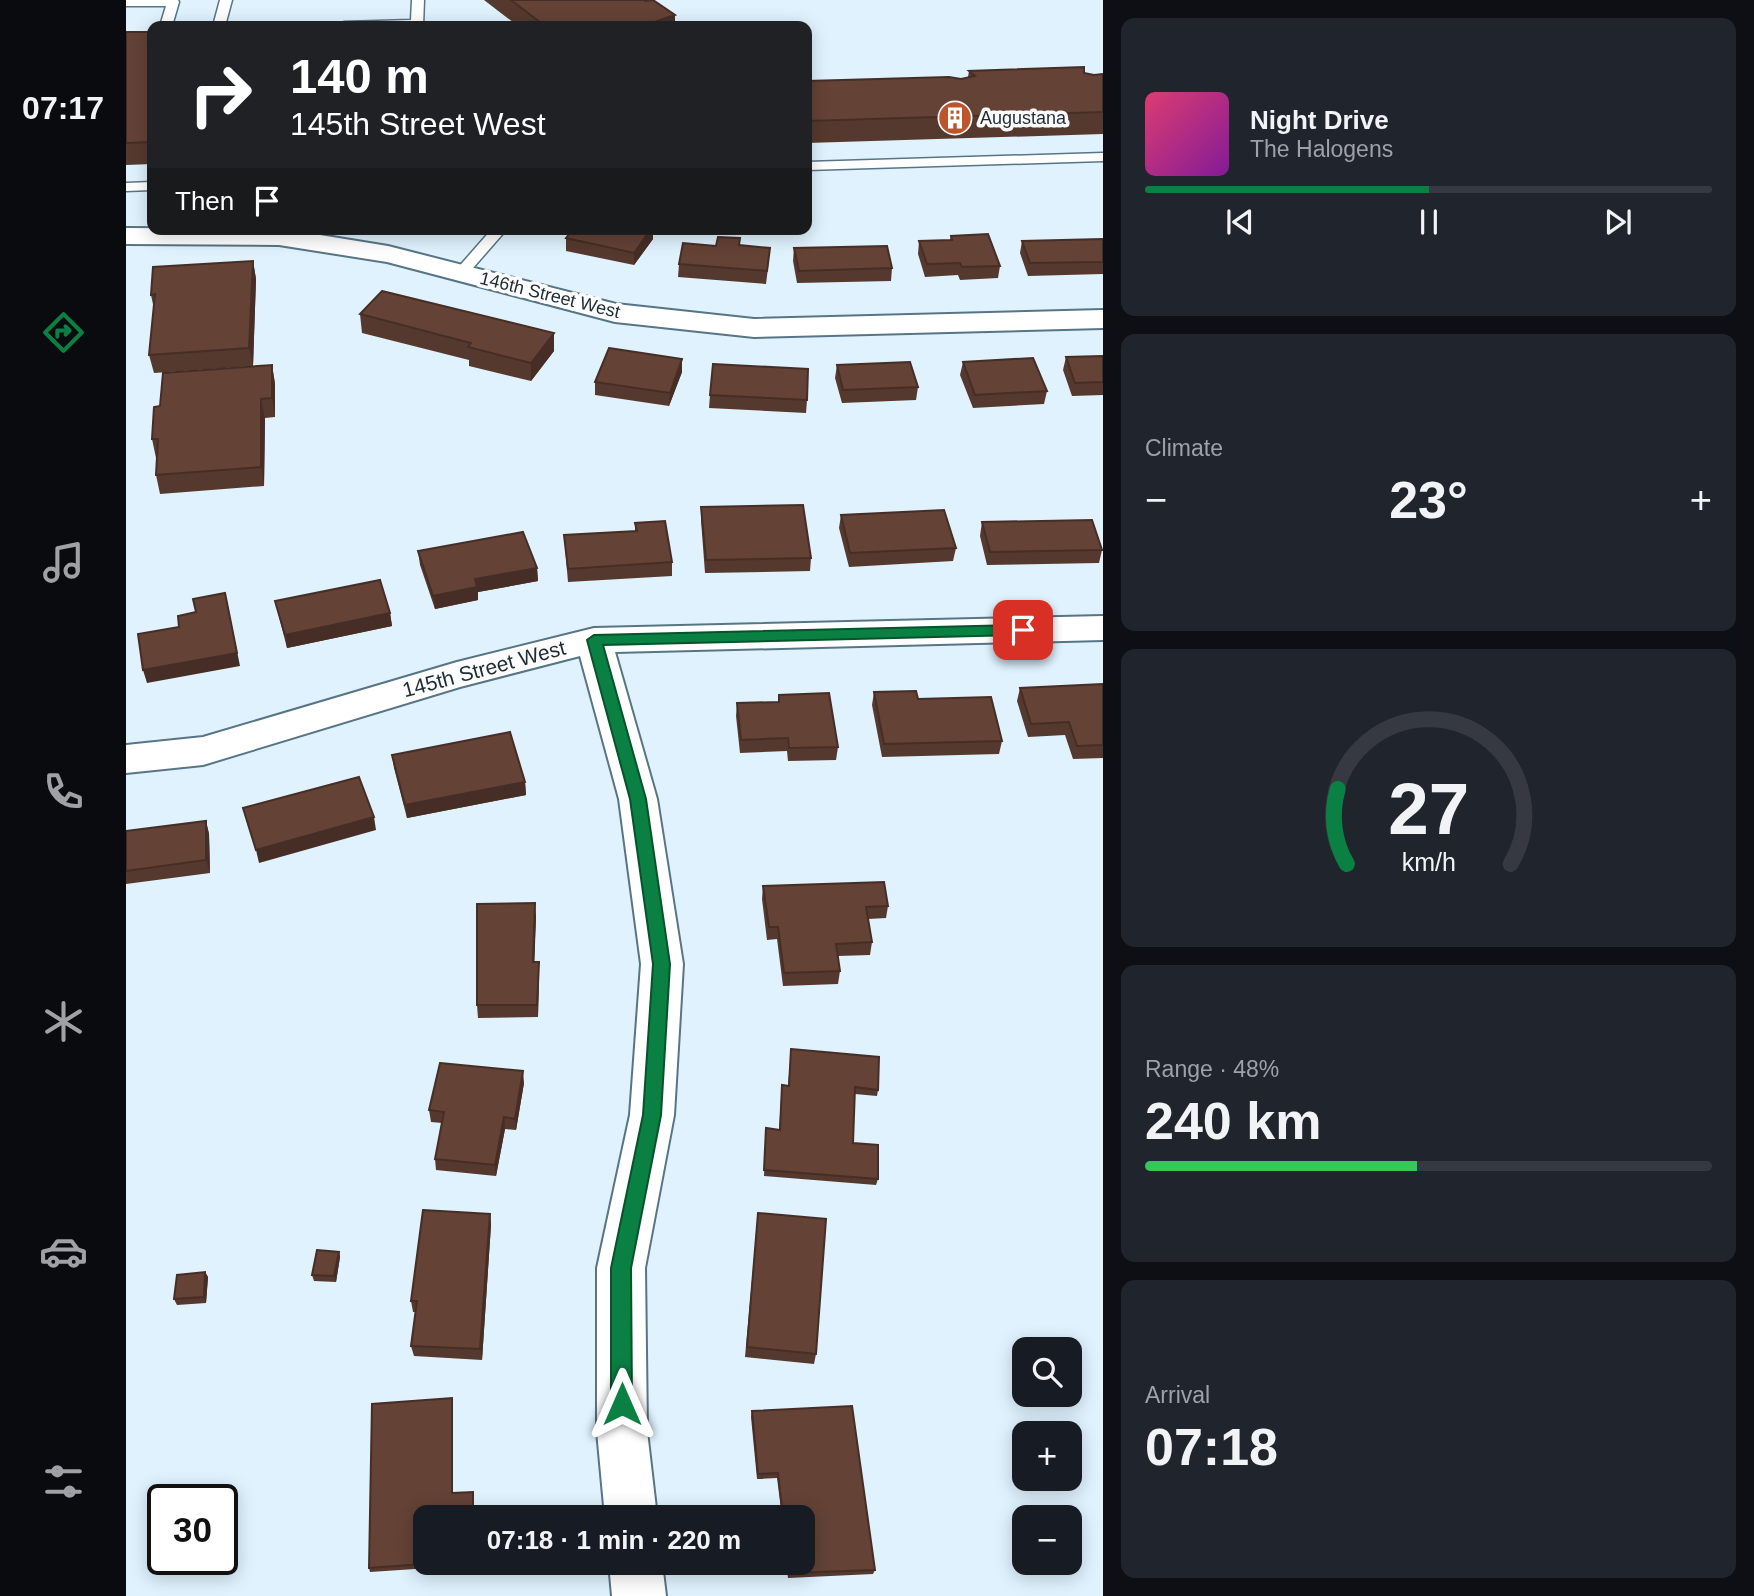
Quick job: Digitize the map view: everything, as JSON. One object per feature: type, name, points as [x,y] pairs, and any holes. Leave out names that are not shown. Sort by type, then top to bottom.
[{"type":"street","name":"146th Street West","points":[[126,236],[318,236],[615,313],[754,328],[1103,319]]},
{"type":"street","name":"145th Street West","points":[[126,759],[203,751],[457,675],[594,640],[1103,628]]},
{"type":"street","points":[[594,640],[638,799],[662,964],[652,1115],[621,1268],[622,1431],[630,1505]]},
{"type":"street","points":[[637,1575],[639,1596]]},
{"type":"lane","points":[[220,21],[226,0]]},
{"type":"lane","points":[[417,21],[418,0]]},
{"type":"lane","points":[[126,2],[173,2],[167,21]]},
{"type":"lane","points":[[812,166],[1103,157]]},
{"type":"lane","points":[[126,187],[147,186]]},
{"type":"lane","points":[[461,272],[495,235]]},
{"type":"building","points":[[511,0],[653,0],[675,15],[657,21],[538,21]]},
{"type":"building","points":[[126,32],[147,32],[147,142],[126,143]]},
{"type":"building","points":[[1084,67],[1084,73],[1103,74],[1103,112],[812,121],[812,81],[949,77],[961,79],[975,76],[969,71]]},
{"type":"building","points":[[988,234],[1000,266],[927,264],[919,241],[952,240],[951,236]]},
{"type":"building","points":[[568,235],[647,235],[634,253],[566,238]]},
{"type":"building","points":[[718,237],[740,238],[739,245],[770,248],[767,271],[679,264],[683,243],[716,246]]},
{"type":"building","points":[[1103,239],[1103,262],[1030,263],[1022,241]]},
{"type":"building","points":[[887,246],[892,268],[799,271],[794,248]]},
{"type":"building","points":[[253,261],[249,348],[149,355],[155,294],[151,295],[153,267]]},
{"type":"building","points":[[382,291],[554,333],[531,363],[468,347],[471,343],[360,314]]},
{"type":"building","points":[[609,348],[682,359],[670,393],[595,382]]},
{"type":"building","points":[[1103,356],[1103,382],[1075,383],[1066,357]]},
{"type":"building","points":[[1033,358],[1047,391],[975,395],[963,362]]},
{"type":"building","points":[[910,362],[918,387],[843,390],[837,365]]},
{"type":"building","points":[[713,364],[808,369],[807,400],[710,395]]},
{"type":"building","points":[[272,365],[272,398],[261,399],[261,467],[156,475],[158,439],[152,439],[154,407],[160,406],[163,373]]},
{"type":"building","points":[[803,505],[811,558],[706,560],[701,507]]},
{"type":"building","points":[[944,510],[956,548],[850,553],[841,515]]},
{"type":"building","points":[[1092,520],[1102,550],[990,552],[982,522]]},
{"type":"building","points":[[665,521],[672,562],[568,569],[564,535],[637,531],[635,523]]},
{"type":"building","points":[[523,532],[537,568],[475,579],[477,587],[433,596],[418,551]]},
{"type":"building","points":[[380,580],[390,613],[285,635],[275,601]]},
{"type":"building","points":[[225,593],[237,653],[143,670],[138,634],[179,627],[178,616],[196,612],[193,599]]},
{"type":"building","points":[[1103,684],[1103,745],[1077,746],[1069,722],[1031,724],[1020,688]]},
{"type":"building","points":[[916,691],[918,699],[991,697],[1002,741],[884,744],[874,692]]},
{"type":"building","points":[[829,693],[838,747],[789,748],[788,738],[741,740],[737,703],[779,702],[779,695]]},
{"type":"building","points":[[510,732],[525,782],[405,805],[392,755]]},
{"type":"building","points":[[359,777],[374,817],[256,850],[243,808]]},
{"type":"building","points":[[206,821],[206,860],[126,871],[126,831]]},
{"type":"building","points":[[884,882],[888,906],[866,907],[872,942],[836,944],[840,971],[784,973],[778,927],[769,927],[763,886]]},
{"type":"building","points":[[535,903],[533,962],[539,962],[537,1005],[477,1005],[477,904]]},
{"type":"building","points":[[791,1049],[879,1057],[878,1090],[855,1087],[853,1143],[878,1145],[878,1179],[764,1170],[766,1128],[780,1130],[782,1085],[789,1086]]},
{"type":"building","points":[[440,1063],[523,1071],[515,1119],[504,1117],[495,1165],[435,1159],[444,1112],[429,1110]]},
{"type":"building","points":[[423,1210],[490,1214],[480,1349],[411,1346],[417,1301],[411,1301]]},
{"type":"building","points":[[758,1213],[826,1219],[816,1354],[747,1347]]},
{"type":"building","points":[[317,1250],[339,1252],[334,1276],[312,1275]]},
{"type":"building","points":[[205,1272],[204,1297],[174,1299],[177,1275]]},
{"type":"building","points":[[452,1398],[452,1493],[473,1492],[473,1505],[413,1505],[413,1565],[369,1568],[372,1404]]},
{"type":"building","points":[[852,1406],[875,1570],[815,1572],[815,1505],[782,1505],[778,1473],[758,1474],[752,1411]]},
{"type":"place","name":"Augustana","points":[[955,118]]},
{"type":"route","points":[[622,1404],[621,1268],[652,1115],[662,964],[638,799],[594,640],[1023,630]]}]
